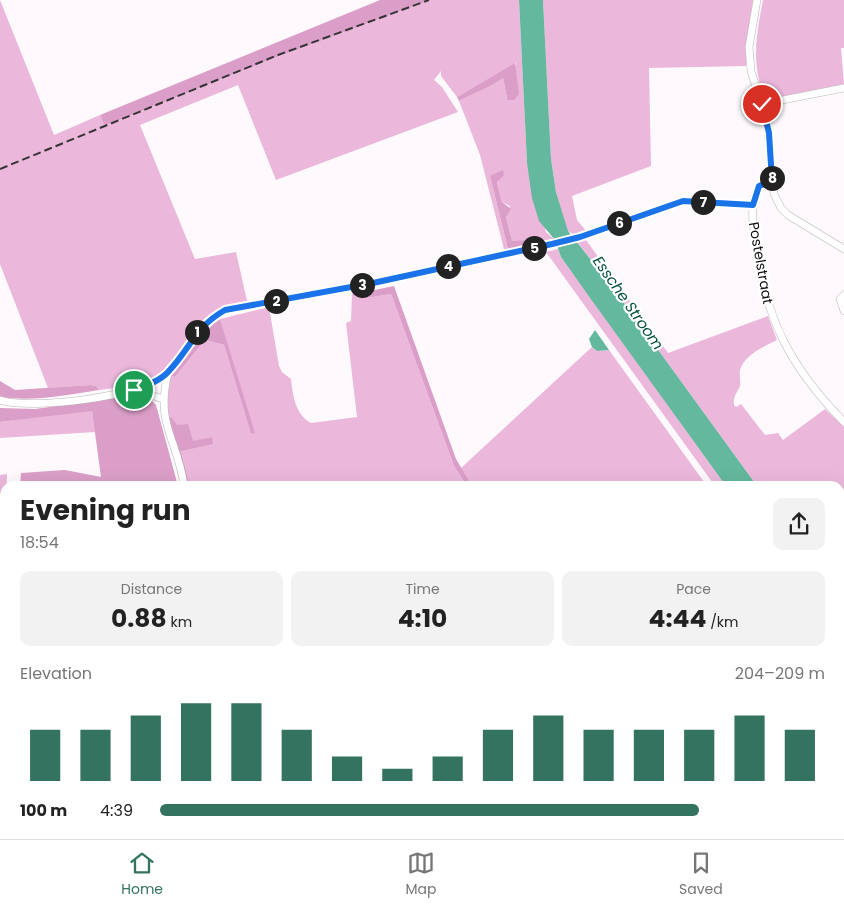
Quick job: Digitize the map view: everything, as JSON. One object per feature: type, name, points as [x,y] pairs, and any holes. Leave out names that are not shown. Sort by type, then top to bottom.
[{"type":"street","points":[[757,0],[750,36],[749,58],[752,78],[762,104],[769,133],[772,181],[777,202],[788,215],[844,249]]},
{"type":"street","points":[[762,104],[844,88]]},
{"type":"street","name":"Postelstraat","points":[[772,181],[759,186],[753,205],[753,223],[765,296],[773,321],[795,365],[844,422]]},
{"type":"street","points":[[182,481],[168,436],[163,399],[168,372],[198,329],[210,318],[225,310],[373,283],[503,253],[552,244],[683,201],[753,205]]},
{"type":"street","points":[[844,295],[840,299],[844,311]]},
{"type":"street","points":[[0,400],[20,404],[38,404],[134,390],[168,372]]},
{"type":"street","points":[[134,390],[163,399]]},
{"type":"shaded area","points":[[0,0],[54,135],[100,115],[106,126],[269,60],[431,0],[519,0],[527,163],[546,232],[555,240],[512,242],[506,217],[510,206],[502,202],[497,181],[490,176],[508,249],[504,249],[480,155],[459,101],[503,78],[507,98],[516,63],[457,97],[441,76],[441,71],[434,80],[442,87],[458,112],[276,180],[238,85],[140,125],[195,259],[236,252],[247,301],[213,312],[193,332],[166,368],[154,377],[131,385],[99,390],[96,386],[91,385],[48,388],[0,264]]},
{"type":"shaded area","points":[[380,0],[431,0],[269,60],[105,126],[100,115]]},
{"type":"shaded area","points":[[519,0],[543,0],[551,159],[556,192],[568,231],[611,285],[753,481],[722,481],[561,257],[555,240],[539,221],[532,198],[527,163]]},
{"type":"shaded area","points":[[543,0],[753,0],[746,45],[746,66],[649,68],[651,166],[572,196],[577,220],[587,232],[574,235],[568,231],[566,226],[556,192],[551,159]]},
{"type":"shaded area","points":[[763,0],[844,0],[844,48],[841,48],[844,84],[765,100],[756,62],[758,26]]},
{"type":"shaded area","points":[[515,63],[519,94],[514,100],[508,100],[507,98],[503,78],[459,101],[457,97]]},
{"type":"shaded area","points":[[503,170],[504,175],[497,182],[502,202],[511,209],[506,217],[512,241],[532,240],[540,244],[508,249],[490,176]]},
{"type":"shaded area","points":[[586,240],[668,353],[768,316],[777,340],[750,355],[742,365],[740,370],[740,386],[734,405],[736,407],[741,404],[765,435],[778,433],[783,440],[825,409],[844,427],[844,481],[753,481],[611,285],[578,243]]},
{"type":"shaded area","points":[[558,249],[561,257],[722,481],[711,481],[546,252]]},
{"type":"shaded area","points":[[394,286],[456,459],[469,481],[464,481],[454,466],[391,294],[361,299],[360,293]]},
{"type":"shaded area","points":[[360,293],[362,299],[391,294],[454,466],[464,481],[189,481],[181,451],[212,437],[193,442],[167,417],[166,400],[171,376],[175,377],[205,340],[224,345],[251,434],[220,319],[269,307],[279,366],[282,372],[291,379],[294,398],[301,415],[311,423],[357,417],[346,323],[351,321],[352,294]]},
{"type":"shaded area","points":[[220,319],[255,433],[251,434],[224,345],[205,340],[175,377],[171,376],[208,328]]},
{"type":"shaded area","points":[[595,330],[609,350],[597,351],[592,347],[589,339]]},
{"type":"shaded area","points":[[592,347],[597,351],[609,350],[703,481],[469,481],[461,468]]},
{"type":"shaded area","points":[[0,381],[15,390],[91,385],[96,386],[99,390],[25,399],[0,397]]},
{"type":"shaded area","points":[[146,395],[156,405],[177,481],[20,481],[21,473],[65,470],[101,477],[92,411],[0,422],[0,408],[35,409]]},
{"type":"shaded area","points":[[92,410],[95,432],[0,438],[0,422]]},
{"type":"shaded area","points":[[167,417],[172,418],[177,425],[188,424],[193,441],[212,437],[213,444],[181,451],[189,481],[185,481]]},
{"type":"shaded area","points":[[7,474],[7,481],[0,481],[0,475]]},
{"type":"railway","points":[[0,169],[278,55],[429,0]]},
{"type":"route","points":[[134,390],[163,377],[198,329],[210,318],[225,310],[373,283],[503,253],[552,244],[580,237],[683,201],[753,205],[759,186],[772,181],[769,133],[762,104]]},
{"type":"water label","name":"Essche Stroom","points":[[628,303]]}]
